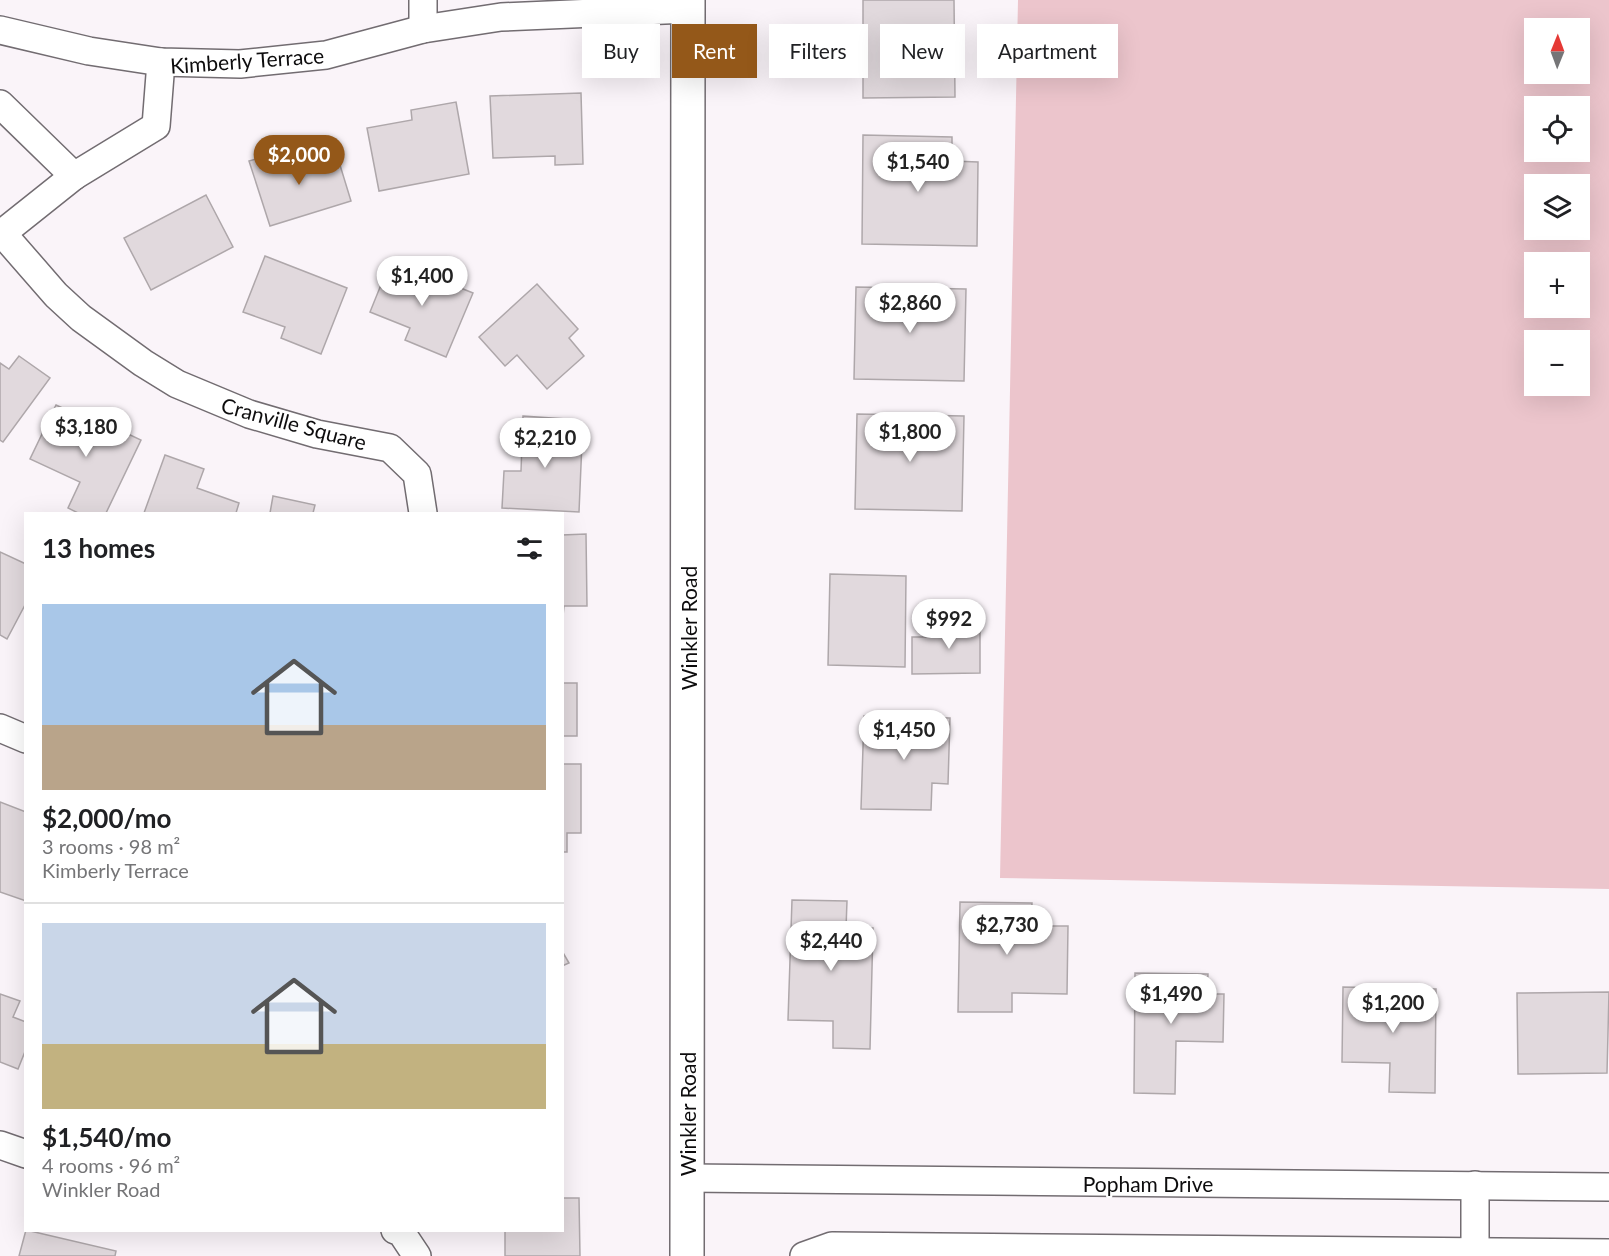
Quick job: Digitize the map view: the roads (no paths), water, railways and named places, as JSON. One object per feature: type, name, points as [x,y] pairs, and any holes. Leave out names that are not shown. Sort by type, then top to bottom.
[{"type":"street","points":[[423,0],[423,29]]},
{"type":"street","name":"Kimberly Terrace","points":[[1,234],[74,176],[156,126],[161,62],[240,64],[326,55],[423,29],[501,18],[688,4]]},
{"type":"street","name":"Winkler Road","points":[[687,1256],[688,4]]},
{"type":"street","points":[[0,30],[89,51],[161,62]]},
{"type":"street","points":[[0,104],[74,176]]},
{"type":"street","name":"Cranville Square","points":[[1,234],[56,295],[81,318],[143,363],[177,384],[249,414],[318,434],[390,448],[417,474],[423,512]]},
{"type":"street","points":[[0,728],[24,738]]},
{"type":"street","points":[[0,1145],[24,1153]]},
{"type":"street","name":"Popham Drive","points":[[687,1178],[1609,1186]]},
{"type":"street","points":[[1474,1185],[1475,1254]]},
{"type":"street","points":[[399,1232],[417,1256]]},
{"type":"street","points":[[804,1256],[832,1246],[1475,1254],[1609,1253]]}]
